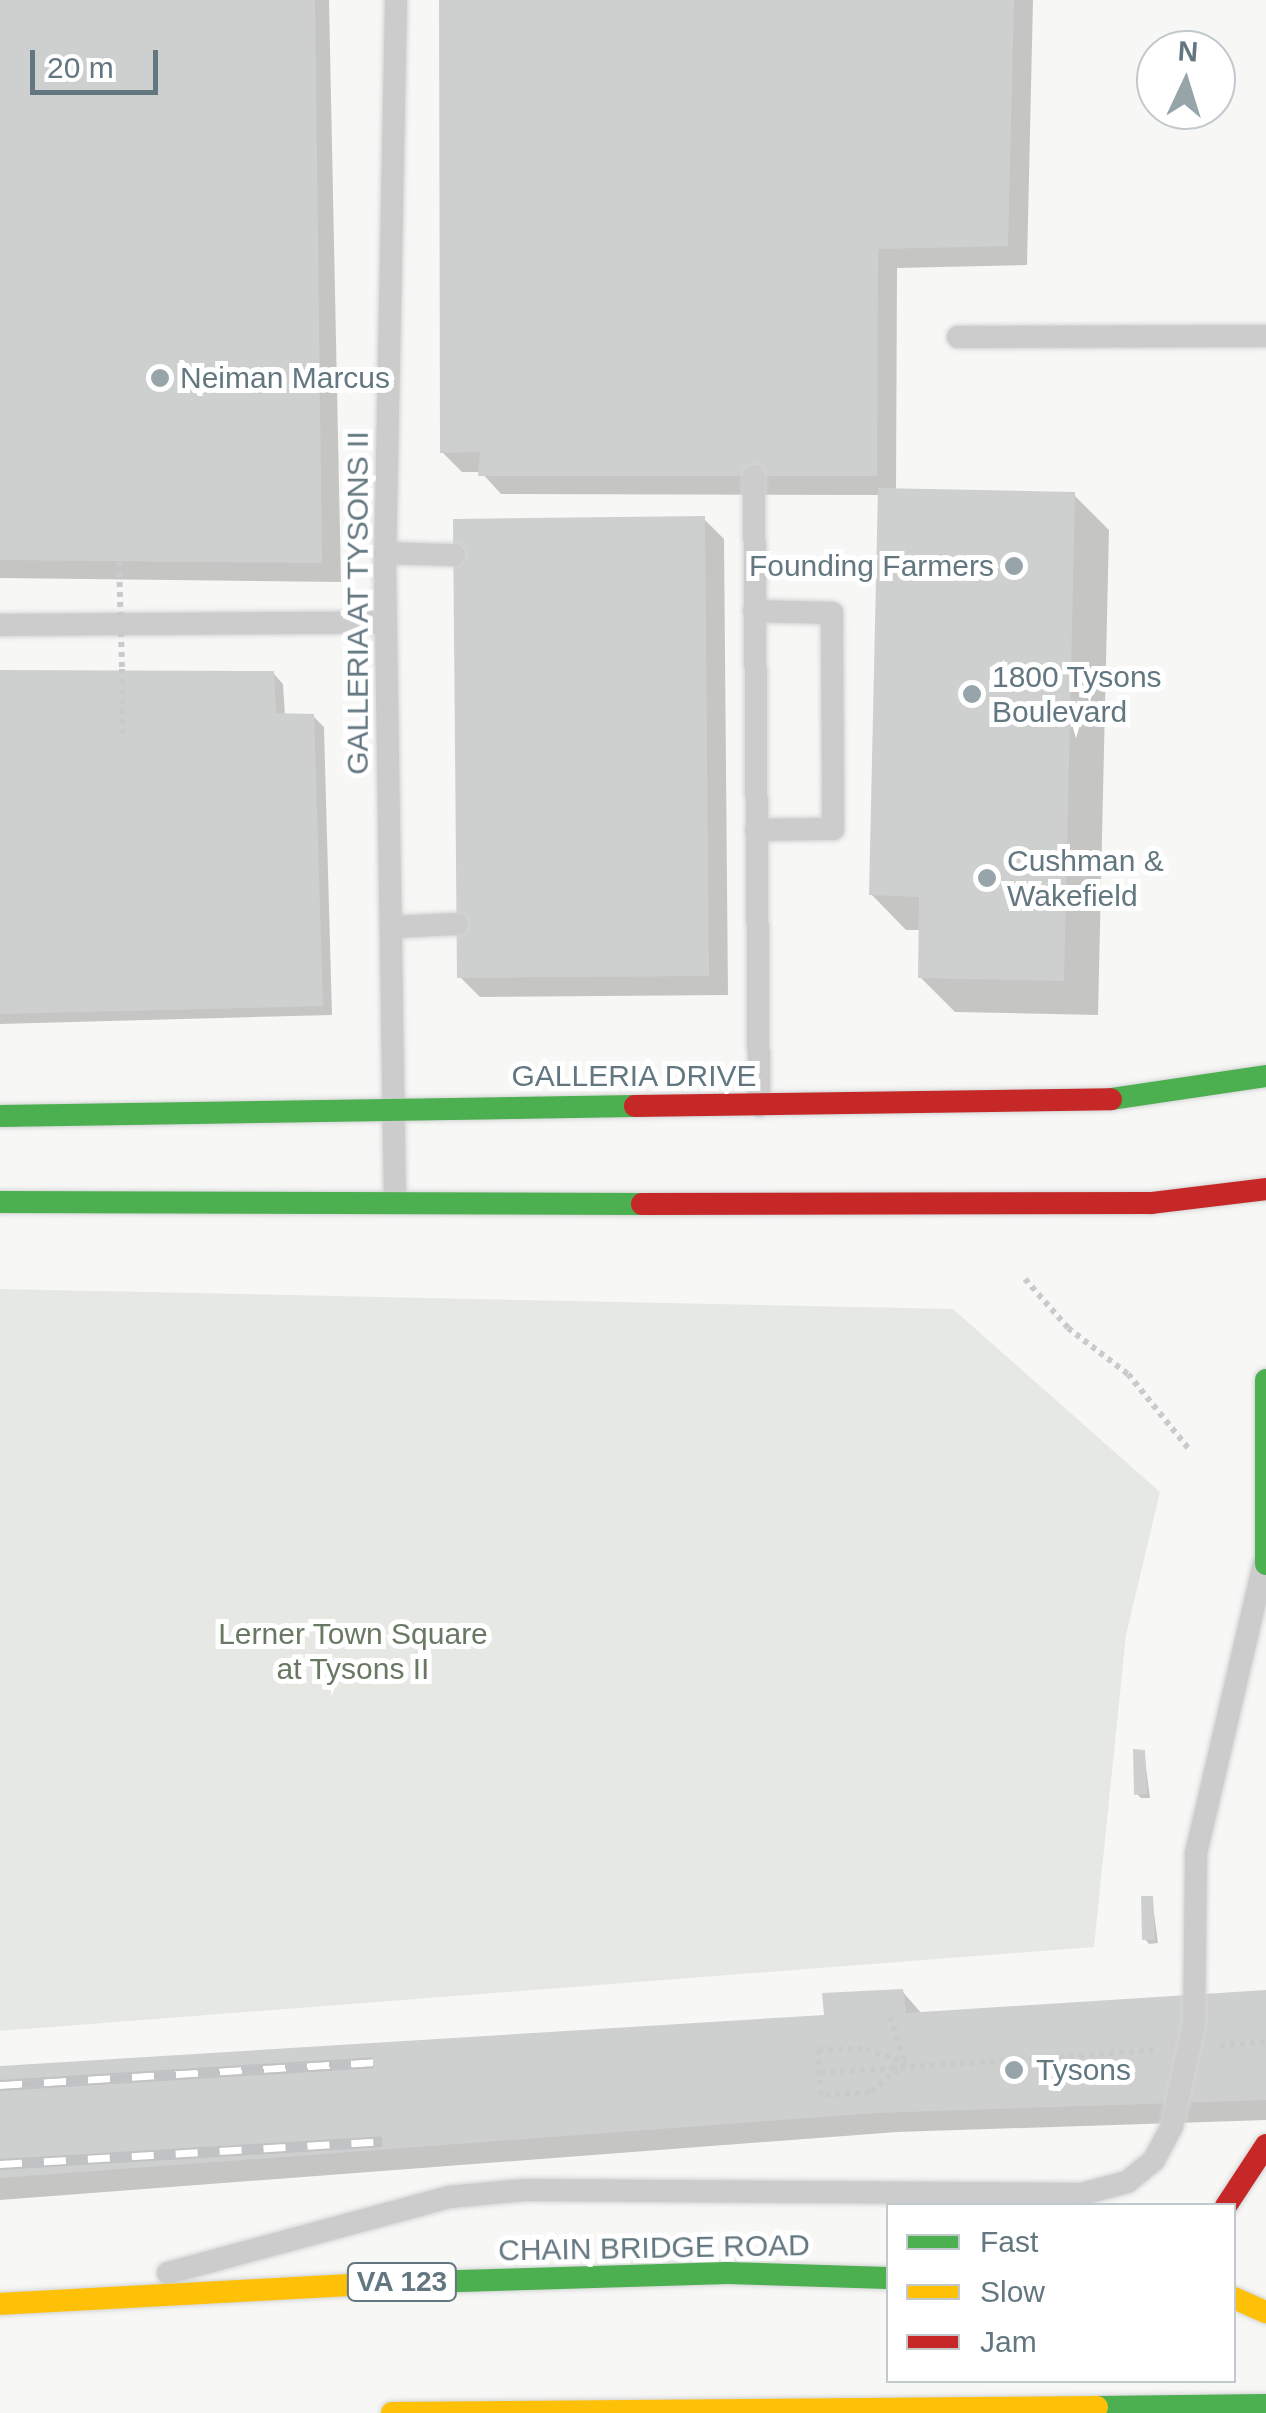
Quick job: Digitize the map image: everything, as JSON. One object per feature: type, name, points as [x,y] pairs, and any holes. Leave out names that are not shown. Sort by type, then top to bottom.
[{"type":"street","name":"GALLERIA DRIVE","points":[[0,1116],[1112,1099],[1266,1076]]},
{"type":"street","points":[[0,1202],[395,1206],[1151,1203],[1266,1190]]},
{"type":"street","points":[[1266,1380],[1266,1564]]},
{"type":"street","points":[[1228,2203],[1266,2145]]},
{"type":"street","points":[[728,2273],[886,2264]]},
{"type":"street","name":"CHAIN BRIDGE ROAD","points":[[0,2304],[728,2273],[886,2278]]},
{"type":"street","points":[[1236,2288],[1266,2289]]},
{"type":"street","points":[[1236,2299],[1266,2312]]},
{"type":"street","points":[[392,2413],[1265,2404]]},
{"type":"street","points":[[1013,2406],[1036,2413]]},
{"type":"lane","name":"GALLERIA AT TYSONS II","points":[[395,1206],[385,554],[396,0]]},
{"type":"lane","points":[[958,337],[1266,336]]},
{"type":"lane","points":[[754,476],[759,1106]]},
{"type":"lane","points":[[385,554],[454,555]]},
{"type":"lane","points":[[754,611],[832,613],[833,829],[756,830]]},
{"type":"lane","points":[[0,624],[386,622]]},
{"type":"lane","points":[[392,927],[457,924]]},
{"type":"lane","points":[[76,2298],[449,2197],[524,2190],[1082,2194],[1127,2182],[1154,2160],[1172,2126],[1194,2023],[1196,1852],[1266,1554]]},
{"type":"path","points":[[119,562],[123,739]]},
{"type":"path","points":[[1025,1279],[1068,1328],[1128,1374],[1189,1449]]},
{"type":"path","points":[[890,2017],[906,2063]]},
{"type":"path","points":[[1207,2046],[1266,2042]]},
{"type":"path","points":[[820,2073],[1168,2049]]},
{"type":"path","points":[[818,2050],[866,2050],[906,2063],[870,2092],[821,2095],[818,2050]]},
{"type":"green space","name":"Lerner Town Square at Tysons II","points":[[0,1289],[953,1309],[1160,1492],[1126,1635],[1094,1947],[0,2031]]},
{"type":"building","name":"Neiman Marcus","points":[[0,0],[315,0],[322,563],[0,560]]},
{"type":"building","points":[[439,0],[1014,0],[1008,246],[878,249],[877,476],[478,476],[480,452],[440,453]]},
{"type":"building","name":"1800 Tysons Boulevard","points":[[878,488],[1075,492],[1064,981],[918,978],[919,897],[869,895]]},
{"type":"building","points":[[705,516],[709,976],[457,978],[453,519]]},
{"type":"building","points":[[0,670],[274,671],[276,713],[314,714],[323,1006],[0,1014]]},
{"type":"building","points":[[1133,1749],[1145,1750],[1147,1794],[1134,1795]]},
{"type":"building","points":[[1141,1896],[1153,1896],[1155,1940],[1142,1940]]},
{"type":"building","name":"Tysons","points":[[903,1989],[906,2013],[1266,1990],[1266,2100],[875,2113],[0,2178],[0,2066],[824,2015],[822,1993]]},
{"type":"railway","points":[[0,2085],[373,2062]]},
{"type":"railway","points":[[0,2164],[382,2141]]},
{"type":"traffic: fast","points":[[1111,1099],[1266,1076]]},
{"type":"traffic: fast","points":[[0,1116],[635,1106]]},
{"type":"traffic: fast","points":[[0,1202],[642,1204]]},
{"type":"traffic: fast","points":[[1266,1380],[1266,1564]]},
{"type":"traffic: fast","points":[[394,2283],[728,2273],[886,2278]]},
{"type":"traffic: fast","points":[[1097,2407],[1266,2405]]},
{"type":"traffic: slow","points":[[0,2304],[394,2283]]},
{"type":"traffic: slow","points":[[1236,2299],[1266,2312]]},
{"type":"traffic: slow","points":[[392,2413],[1097,2407]]},
{"type":"traffic: jam","points":[[635,1106],[1111,1099]]},
{"type":"traffic: jam","points":[[642,1204],[1151,1203],[1266,1189]]},
{"type":"traffic: jam","points":[[1228,2203],[1266,2145]]},
{"type":"place","name":"Neiman Marcus","points":[[160,378]]},
{"type":"place","name":"Founding Farmers","points":[[1014,566]]},
{"type":"place","name":"1800 Tysons Boulevard","points":[[972,694]]},
{"type":"place","name":"Cushman & Wakefield","points":[[987,878]]},
{"type":"place","name":"Tysons","points":[[1014,2070]]}]
